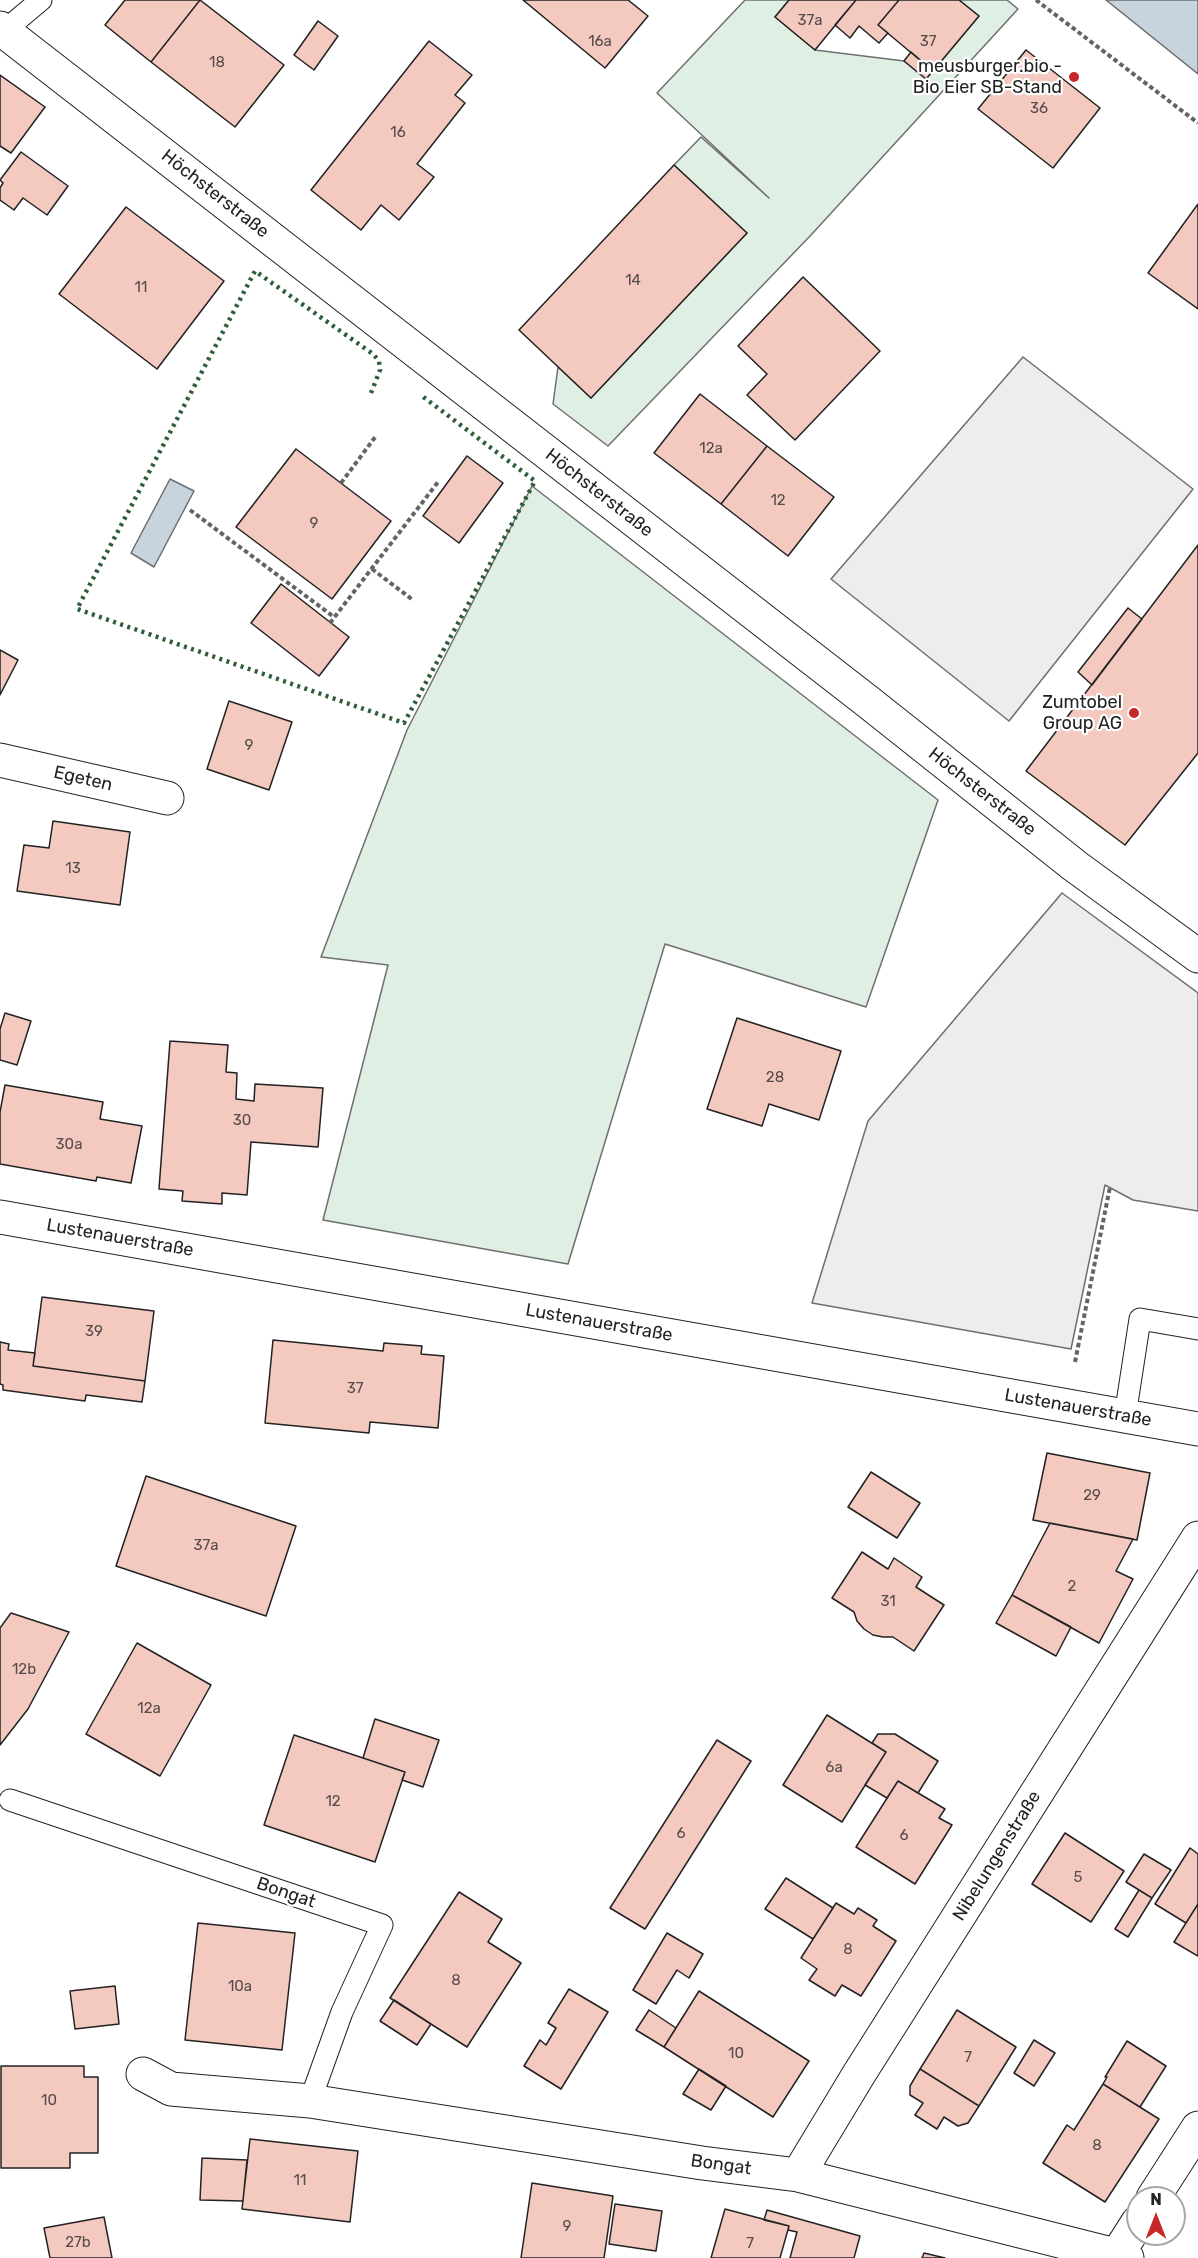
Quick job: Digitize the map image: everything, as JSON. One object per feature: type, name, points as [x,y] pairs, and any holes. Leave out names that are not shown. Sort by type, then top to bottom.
[{"type":"main road","name":"Höchsterstraße","points":[[2,29],[1076,866],[1198,956]]},
{"type":"main road","name":"Egeten","points":[[0,760],[167,798]]},
{"type":"main road","name":"Lustenauerstraße","points":[[0,1217],[1198,1429]]},
{"type":"main road","name":"Nibelungenstraße","points":[[798,2175],[871,2055],[1198,1538]]},
{"type":"main road","name":"Bongat","points":[[143,2074],[171,2089],[310,2101],[702,2163],[798,2175],[1122,2257]]},
{"type":"main road","points":[[1161,2186],[1198,2128]]},
{"type":"lane","points":[[2,29],[41,0]]},
{"type":"lane","points":[[1125,1416],[1140,1319],[1198,1329]]},
{"type":"lane","name":"Bongat","points":[[10,1800],[382,1925],[342,2012],[310,2101]]},
{"type":"path","points":[[1036,0],[1198,123]]},
{"type":"path","points":[[341,483],[376,436]]},
{"type":"path","points":[[330,622],[438,482]]},
{"type":"path","points":[[190,510],[334,617]]},
{"type":"path","points":[[372,569],[413,600]]},
{"type":"path","points":[[1075,1362],[1110,1187]]},
{"type":"green space","points":[[745,0],[789,0],[775,17],[815,50],[904,61],[926,79],[979,16],[959,0],[1007,0],[1018,9],[811,235],[608,446],[553,404],[558,367],[591,398],[747,233],[674,165],[701,137],[769,198],[657,93]]},
{"type":"green space","points":[[532,486],[938,800],[866,1007],[665,944],[568,1264],[323,1220],[388,965],[321,957],[407,730]]},
{"type":"shaded area","points":[[1106,0],[1198,0],[1198,74]]},
{"type":"shaded area","points":[[1023,357],[1193,489],[1009,721],[831,579]]},
{"type":"shaded area","points":[[170,479],[194,491],[154,567],[131,553]]},
{"type":"shaded area","points":[[1062,893],[1198,993],[1198,1211],[1133,1200],[1105,1185],[1071,1349],[812,1303],[868,1121]]},
{"type":"building","points":[[125,0],[200,0],[151,62],[105,25]]},
{"type":"building","points":[[200,0],[284,65],[235,127],[151,62]]},
{"type":"building","points":[[523,0],[628,0],[648,16],[605,68]]},
{"type":"building","points":[[789,0],[856,0],[815,50],[775,17]]},
{"type":"building","points":[[856,0],[899,0],[878,25],[888,33],[879,43],[859,26],[850,38],[835,25]]},
{"type":"building","points":[[899,0],[959,0],[979,16],[933,71],[878,25]]},
{"type":"building","points":[[318,21],[338,36],[314,70],[294,55]]},
{"type":"building","points":[[429,41],[472,75],[455,95],[465,103],[417,164],[434,177],[399,220],[381,205],[361,230],[311,190]]},
{"type":"building","points":[[1026,50],[1100,108],[1053,168],[978,109]]},
{"type":"building","points":[[911,52],[933,71],[926,79],[904,61]]},
{"type":"building","points":[[0,75],[45,107],[11,153],[0,146]]},
{"type":"building","points":[[21,152],[68,186],[47,215],[23,198],[14,210],[0,200],[0,188],[3,183],[0,180]]},
{"type":"building","points":[[674,165],[747,233],[591,398],[519,330]]},
{"type":"building","points":[[1198,204],[1198,309],[1148,273]]},
{"type":"building","points":[[126,207],[224,281],[157,369],[59,294]]},
{"type":"building","points":[[803,277],[880,351],[795,440],[747,395],[767,374],[738,346]]},
{"type":"building","points":[[700,394],[767,446],[721,504],[654,453]]},
{"type":"building","points":[[767,446],[834,497],[788,556],[721,504]]},
{"type":"building","points":[[296,449],[391,521],[332,599],[236,527]]},
{"type":"building","points":[[467,456],[503,483],[459,543],[423,516]]},
{"type":"building","name":"Zumtobel Group AG","points":[[1198,545],[1198,753],[1125,845],[1026,771]]},
{"type":"building","points":[[281,584],[349,637],[319,676],[251,623]]},
{"type":"building","points":[[1128,608],[1142,619],[1092,685],[1078,672]]},
{"type":"building","points":[[0,650],[18,660],[0,695]]},
{"type":"building","points":[[229,701],[292,722],[269,790],[207,769]]},
{"type":"building","points":[[53,821],[130,832],[120,905],[17,891],[24,845],[49,848]]},
{"type":"building","points":[[5,1013],[31,1021],[17,1065],[0,1060],[0,1029]]},
{"type":"building","points":[[737,1018],[841,1051],[819,1120],[769,1104],[762,1126],[707,1109]]},
{"type":"building","points":[[170,1041],[228,1045],[226,1072],[237,1073],[236,1099],[254,1101],[255,1084],[323,1088],[318,1147],[251,1142],[247,1195],[222,1193],[222,1204],[182,1201],[183,1191],[159,1189]]},
{"type":"building","points":[[5,1085],[103,1102],[100,1119],[142,1126],[131,1183],[97,1177],[96,1181],[0,1164],[0,1112]]},
{"type":"building","points":[[42,1297],[154,1311],[145,1381],[33,1366]]},
{"type":"building","points":[[273,1340],[383,1351],[384,1343],[422,1346],[421,1354],[444,1356],[438,1428],[370,1422],[369,1433],[265,1423]]},
{"type":"building","points":[[0,1342],[9,1344],[8,1350],[35,1353],[33,1366],[145,1381],[142,1402],[86,1395],[85,1401],[3,1390],[3,1385],[0,1384]]},
{"type":"building","points":[[1047,1453],[1150,1473],[1137,1540],[1033,1520]]},
{"type":"building","points":[[871,1472],[920,1503],[897,1538],[848,1507]]},
{"type":"building","points":[[146,1476],[296,1526],[266,1616],[116,1566]]},
{"type":"building","points":[[1050,1523],[1133,1539],[1116,1571],[1133,1579],[1099,1643],[1012,1595]]},
{"type":"building","points":[[862,1552],[888,1569],[894,1558],[922,1577],[916,1587],[944,1605],[914,1651],[893,1637],[873,1635],[857,1621],[854,1612],[832,1598]]},
{"type":"building","points":[[1012,1595],[1071,1627],[1056,1656],[996,1623]]},
{"type":"building","points":[[11,1613],[69,1632],[28,1709],[0,1745],[0,1628]]},
{"type":"building","points":[[137,1643],[211,1685],[160,1776],[86,1734]]},
{"type":"building","points":[[827,1715],[886,1752],[842,1822],[783,1785]]},
{"type":"building","points":[[375,1719],[439,1740],[423,1787],[402,1780],[405,1772],[363,1758]]},
{"type":"building","points":[[878,1734],[895,1734],[938,1761],[918,1793],[898,1781],[887,1798],[865,1785],[886,1752],[872,1743]]},
{"type":"building","points":[[294,1735],[405,1772],[375,1862],[264,1825]]},
{"type":"building","points":[[717,1740],[751,1761],[645,1929],[610,1908]]},
{"type":"building","points":[[898,1781],[945,1809],[939,1818],[952,1825],[915,1884],[856,1847]]},
{"type":"building","points":[[1065,1833],[1124,1871],[1091,1922],[1032,1884]]},
{"type":"building","points":[[1190,1848],[1198,1854],[1198,1904],[1186,1923],[1155,1904]]},
{"type":"building","points":[[1144,1854],[1171,1870],[1152,1898],[1126,1882]]},
{"type":"building","points":[[786,1878],[833,1908],[813,1939],[765,1909]]},
{"type":"building","points":[[1139,1890],[1152,1898],[1128,1937],[1115,1929]]},
{"type":"building","points":[[459,1892],[502,1919],[488,1942],[521,1963],[467,2047],[390,1998]]},
{"type":"building","points":[[836,1903],[854,1914],[858,1908],[877,1920],[873,1926],[896,1941],[861,1996],[842,1985],[835,1996],[809,1980],[817,1969],[801,1958]]},
{"type":"building","points":[[1198,1904],[1198,1956],[1174,1942]]},
{"type":"building","points":[[198,1923],[295,1933],[282,2050],[185,2040]]},
{"type":"building","points":[[667,1933],[703,1954],[689,1978],[677,1970],[656,2004],[633,1990]]},
{"type":"building","points":[[115,1986],[119,2024],[75,2029],[70,1991]]},
{"type":"building","points":[[569,1989],[608,2012],[561,2089],[524,2066],[540,2040],[546,2045],[556,2028],[548,2023]]},
{"type":"building","points":[[699,1991],[809,2061],[773,2117],[664,2047]]},
{"type":"building","points":[[394,2000],[431,2024],[417,2045],[380,2021]]},
{"type":"building","points":[[649,2010],[676,2028],[664,2047],[636,2030]]},
{"type":"building","points":[[957,2010],[1016,2047],[979,2106],[920,2069]]},
{"type":"building","points":[[1034,2040],[1055,2053],[1034,2086],[1014,2073]]},
{"type":"building","points":[[1127,2041],[1166,2066],[1140,2107],[1103,2084]]},
{"type":"building","points":[[1,2066],[84,2066],[84,2077],[98,2077],[98,2153],[70,2153],[70,2168],[1,2168]]},
{"type":"building","points":[[699,2069],[726,2086],[711,2110],[683,2094]]},
{"type":"building","points":[[920,2069],[979,2106],[968,2123],[958,2126],[944,2117],[937,2129],[915,2115],[923,2103],[910,2095],[910,2086]]},
{"type":"building","points":[[1103,2084],[1159,2119],[1105,2202],[1043,2163],[1067,2125],[1074,2130]]},
{"type":"building","points":[[250,2139],[358,2151],[350,2222],[242,2209]]},
{"type":"building","points":[[202,2158],[247,2160],[243,2201],[200,2200]]},
{"type":"building","points":[[532,2183],[613,2196],[604,2258],[521,2258]]},
{"type":"building","points":[[615,2204],[662,2211],[656,2251],[609,2244]]},
{"type":"building","points":[[725,2209],[789,2226],[780,2258],[711,2258]]},
{"type":"building","points":[[767,2210],[860,2236],[854,2258],[790,2258],[797,2232],[788,2230],[789,2226],[764,2220]]},
{"type":"building","points":[[104,2217],[112,2258],[50,2258],[44,2228]]},
{"type":"building","points":[[924,2253],[945,2258],[922,2258]]},
{"type":"hedge","points":[[371,393],[380,370],[379,361],[373,354],[255,271],[77,609],[404,723],[535,481],[422,396]]},
{"type":"place","name":"meusburger.bio - Bio Eier SB-Stand","points":[[1074,77]]},
{"type":"place","name":"Zumtobel Group AG","points":[[1134,713]]}]
